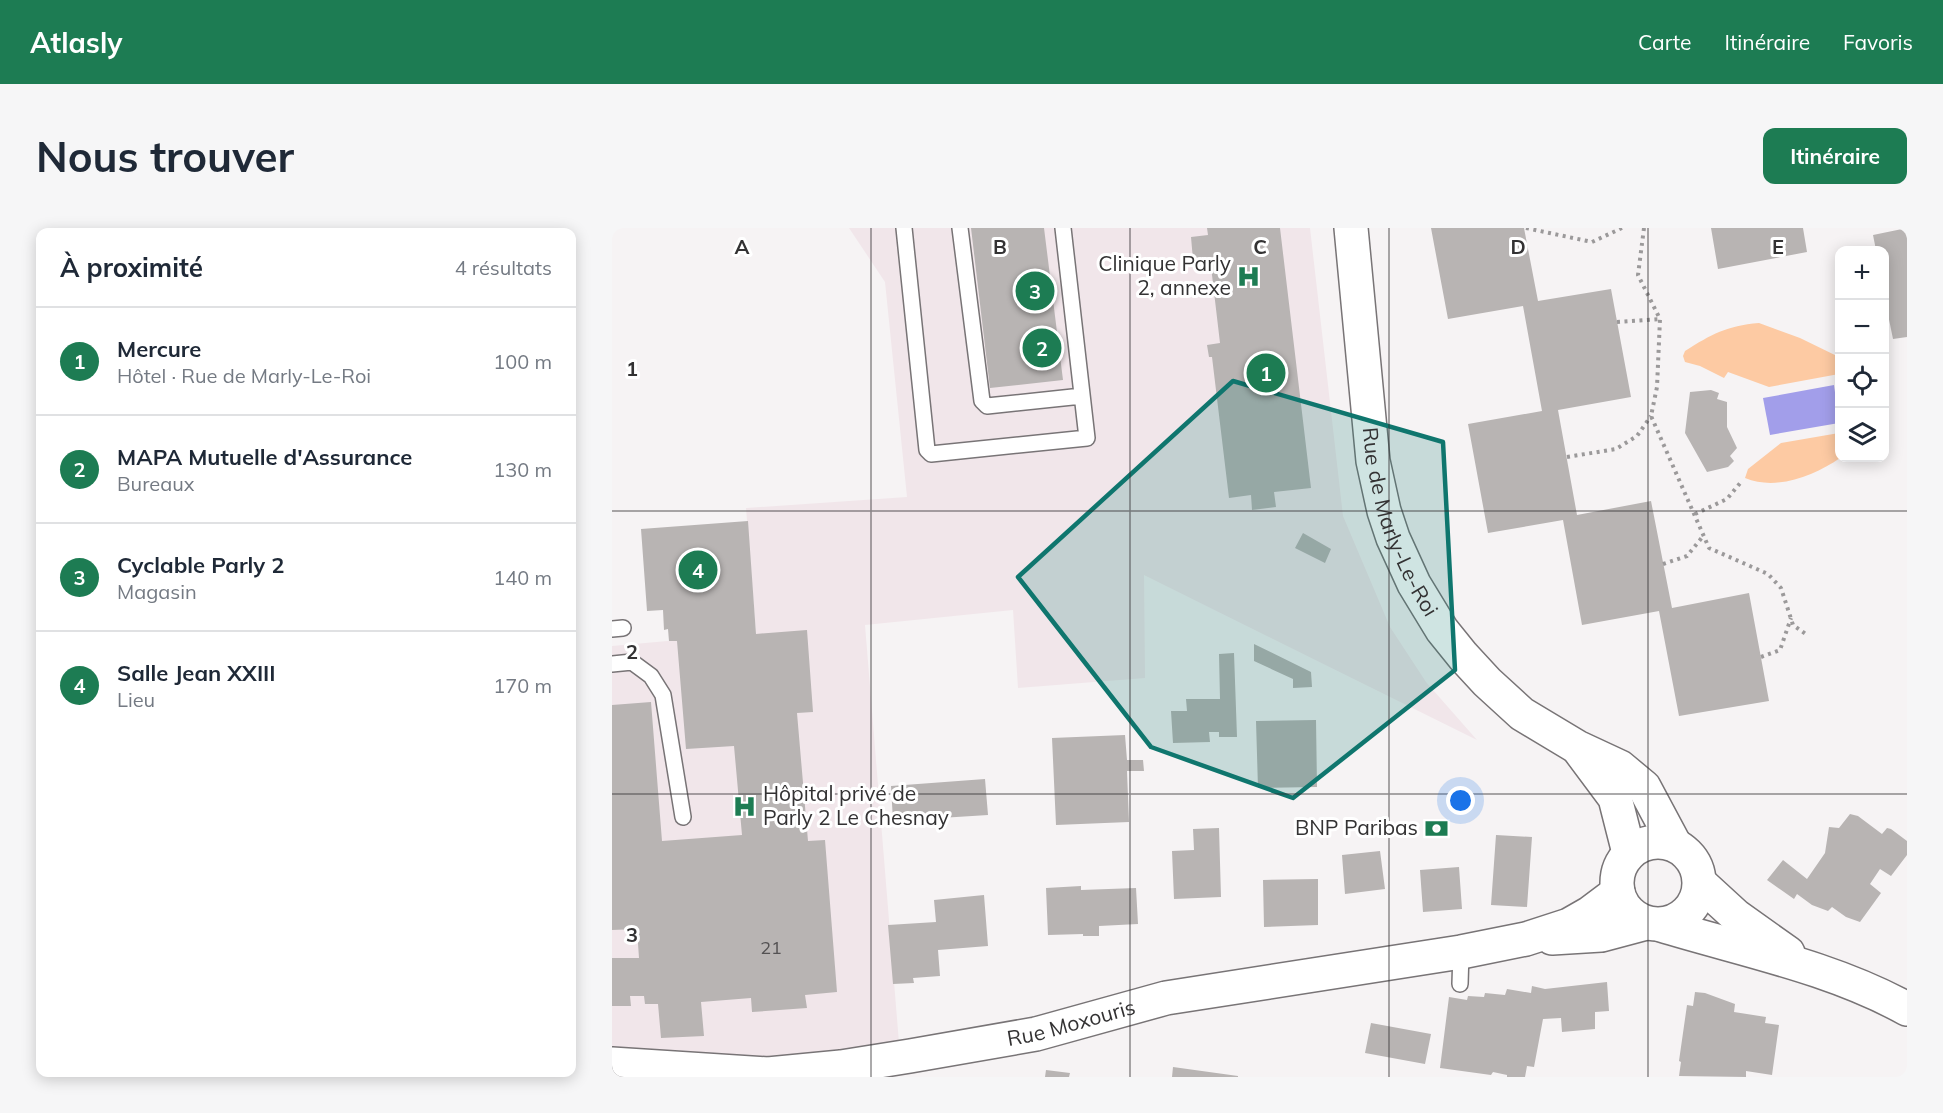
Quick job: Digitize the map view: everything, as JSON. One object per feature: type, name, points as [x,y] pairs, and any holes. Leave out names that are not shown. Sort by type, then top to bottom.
[{"type":"street","name":"Rue de Marly-Le-Roi","points":[[1351,228],[1373,462],[1384,511],[1393,538],[1414,584],[1442,630],[1463,656],[1522,714],[1577,747],[1620,767],[1644,787],[1675,845]]},
{"type":"street","name":"Rue de Marly-Le-Roi","points":[[1577,747],[1615,798],[1629,853]]},
{"type":"street","points":[[1654,924],[1674,922],[1685,915],[1699,895],[1700,884],[1698,871],[1693,860],[1685,851],[1675,845],[1659,841],[1643,844],[1629,853],[1619,871],[1617,881],[1621,902],[1636,919],[1716,942],[1806,966],[1873,992],[1907,1009]]},
{"type":"street","points":[[1700,884],[1736,916],[1806,966]]},
{"type":"street","name":"Rue Moxouris","points":[[612,1064],[768,1074],[841,1066],[1036,1034],[1166,998],[1461,952],[1526,939],[1569,925],[1618,892]]},
{"type":"street","name":"Rue Moxouris","points":[[1526,939],[1601,935],[1654,924]]},
{"type":"lane","points":[[904,228],[927,450],[931,454],[1087,438],[1063,228]]},
{"type":"lane","points":[[960,228],[982,401],[987,406],[1082,396]]},
{"type":"lane","points":[[612,664],[632,662],[651,676],[663,695],[683,817]]},
{"type":"lane","points":[[1460,984],[1461,952]]},
{"type":"path","points":[[1526,228],[1592,242],[1622,228]]},
{"type":"path","points":[[1567,457],[1616,449],[1637,436],[1652,416],[1657,387],[1660,319],[1638,275],[1644,228]]},
{"type":"path","points":[[1617,322],[1660,319]]},
{"type":"path","points":[[1652,416],[1709,548],[1768,574],[1781,588],[1793,625],[1807,635]]},
{"type":"path","points":[[1695,514],[1727,499],[1741,482]]},
{"type":"path","points":[[1663,564],[1687,556],[1704,535]]},
{"type":"path","points":[[1761,657],[1780,650],[1791,618]]},
{"type":"highlighted area","points":[[1233,381],[1443,442],[1455,670],[1293,798],[1151,747],[1018,577]]},
{"type":"shaded area","points":[[849,228],[1310,228],[1343,516],[1390,627],[1426,682],[1477,740],[1144,575],[1145,678],[1018,688],[1013,610],[865,625],[899,1043],[746,1061],[612,1050],[612,646],[756,633],[746,508],[907,497],[885,282]]},
{"type":"shaded area","points":[[1759,323],[1800,338],[1835,355],[1835,375],[1769,387],[1728,372],[1724,378],[1700,366],[1685,362],[1683,356],[1685,351],[1712,335],[1737,326]]},
{"type":"shaded area","points":[[1834,385],[1835,424],[1770,435],[1763,398]]},
{"type":"shaded area","points":[[1835,434],[1835,462],[1819,471],[1794,480],[1769,483],[1745,478],[1748,469],[1781,443]]},
{"type":"building","points":[[971,228],[1044,228],[1063,380],[990,388]]},
{"type":"building","points":[[1207,228],[1280,228],[1311,488],[1274,492],[1276,507],[1252,510],[1251,495],[1229,498],[1212,357],[1209,357],[1207,345],[1220,343],[1210,258],[1193,260],[1191,237],[1208,235]]},
{"type":"building","points":[[1431,228],[1524,228],[1538,301],[1611,289],[1631,397],[1558,410],[1577,515],[1651,501],[1672,608],[1749,593],[1769,701],[1679,716],[1659,611],[1582,625],[1563,520],[1488,533],[1468,424],[1542,411],[1523,306],[1448,319]]},
{"type":"building","points":[[1711,228],[1803,228],[1807,252],[1718,269]]},
{"type":"building","points":[[1907,228],[1907,337],[1893,339],[1889,319],[1889,246],[1875,246],[1873,235]]},
{"type":"building","points":[[1711,390],[1719,393],[1717,399],[1727,402],[1727,427],[1737,448],[1730,456],[1734,461],[1728,467],[1707,472],[1685,433],[1690,392]]},
{"type":"building","points":[[748,521],[756,634],[807,630],[813,712],[797,713],[808,841],[825,840],[837,992],[805,995],[807,1008],[752,1012],[751,998],[701,1002],[704,1036],[661,1038],[658,1004],[645,1004],[644,996],[630,996],[631,1006],[612,1006],[612,958],[639,958],[637,929],[612,930],[612,705],[651,702],[662,841],[742,835],[734,746],[686,749],[677,641],[669,641],[668,629],[664,630],[663,610],[647,611],[641,529]]},
{"type":"building","points":[[1303,533],[1331,549],[1325,563],[1295,548]]},
{"type":"building","points":[[1254,644],[1311,672],[1312,687],[1293,688],[1293,679],[1254,661]]},
{"type":"building","points":[[1234,653],[1237,737],[1219,737],[1219,732],[1209,732],[1210,742],[1173,743],[1171,711],[1187,711],[1186,699],[1220,699],[1219,654]]},
{"type":"building","points":[[1316,720],[1317,787],[1258,788],[1256,721]]},
{"type":"building","points":[[1125,735],[1127,760],[1143,760],[1144,771],[1127,771],[1129,822],[1056,825],[1052,738]]},
{"type":"building","points":[[985,779],[988,815],[893,821],[891,786]]},
{"type":"building","points":[[1850,814],[1858,816],[1882,834],[1887,828],[1891,829],[1907,841],[1907,855],[1891,876],[1880,869],[1870,884],[1881,893],[1860,922],[1846,917],[1832,907],[1828,911],[1812,905],[1797,894],[1794,899],[1767,880],[1783,860],[1807,879],[1825,853],[1829,827],[1839,828]]},
{"type":"building","points":[[1219,828],[1221,897],[1174,899],[1172,851],[1194,850],[1193,829]]},
{"type":"building","points":[[1496,835],[1532,837],[1527,907],[1491,905]]},
{"type":"building","points":[[1380,851],[1385,889],[1345,894],[1342,855]]},
{"type":"building","points":[[1459,867],[1462,909],[1423,912],[1420,870]]},
{"type":"building","points":[[1318,879],[1318,925],[1264,927],[1263,880]]},
{"type":"building","points":[[1081,886],[1081,890],[1136,888],[1138,924],[1099,926],[1099,936],[1048,935],[1046,888]]},
{"type":"building","points":[[984,895],[988,946],[938,950],[940,976],[913,978],[914,983],[893,984],[888,925],[936,922],[934,900]]},
{"type":"building","points":[[1607,982],[1609,1011],[1595,1012],[1595,1029],[1562,1032],[1561,1018],[1543,1019],[1534,1067],[1527,1066],[1525,1077],[1507,1077],[1507,1075],[1493,1072],[1491,1075],[1440,1068],[1449,997],[1467,1000],[1468,996],[1484,997],[1485,993],[1505,995],[1507,989],[1531,993],[1532,986],[1545,989]]},
{"type":"building","points":[[1695,992],[1705,993],[1735,1004],[1734,1012],[1766,1017],[1765,1023],[1779,1025],[1772,1075],[1746,1071],[1746,1077],[1679,1076],[1687,1005],[1693,1006]]},
{"type":"building","points":[[1371,1023],[1431,1034],[1425,1064],[1365,1053]]},
{"type":"building","points":[[1173,1067],[1238,1076],[1238,1077],[1172,1077]]},
{"type":"building","points":[[1046,1070],[1070,1073],[1069,1077],[1045,1077]]},
{"type":"place","name":"Clinique Parly 2, annexe","points":[[1249,276]]},
{"type":"place","name":"Cyclable Parly 2","points":[[1035,291]]},
{"type":"place","name":"MAPA Mutuelle d'Assurance","points":[[1042,348]]},
{"type":"place","name":"Mercure","points":[[1266,373]]},
{"type":"place","name":"Salle Jean XXIII","points":[[698,570]]},
{"type":"place","name":"Hôpital privé de Parly 2 Le Chesnay","points":[[745,806]]},
{"type":"place","name":"BNP Paribas","points":[[1436,828]]}]
